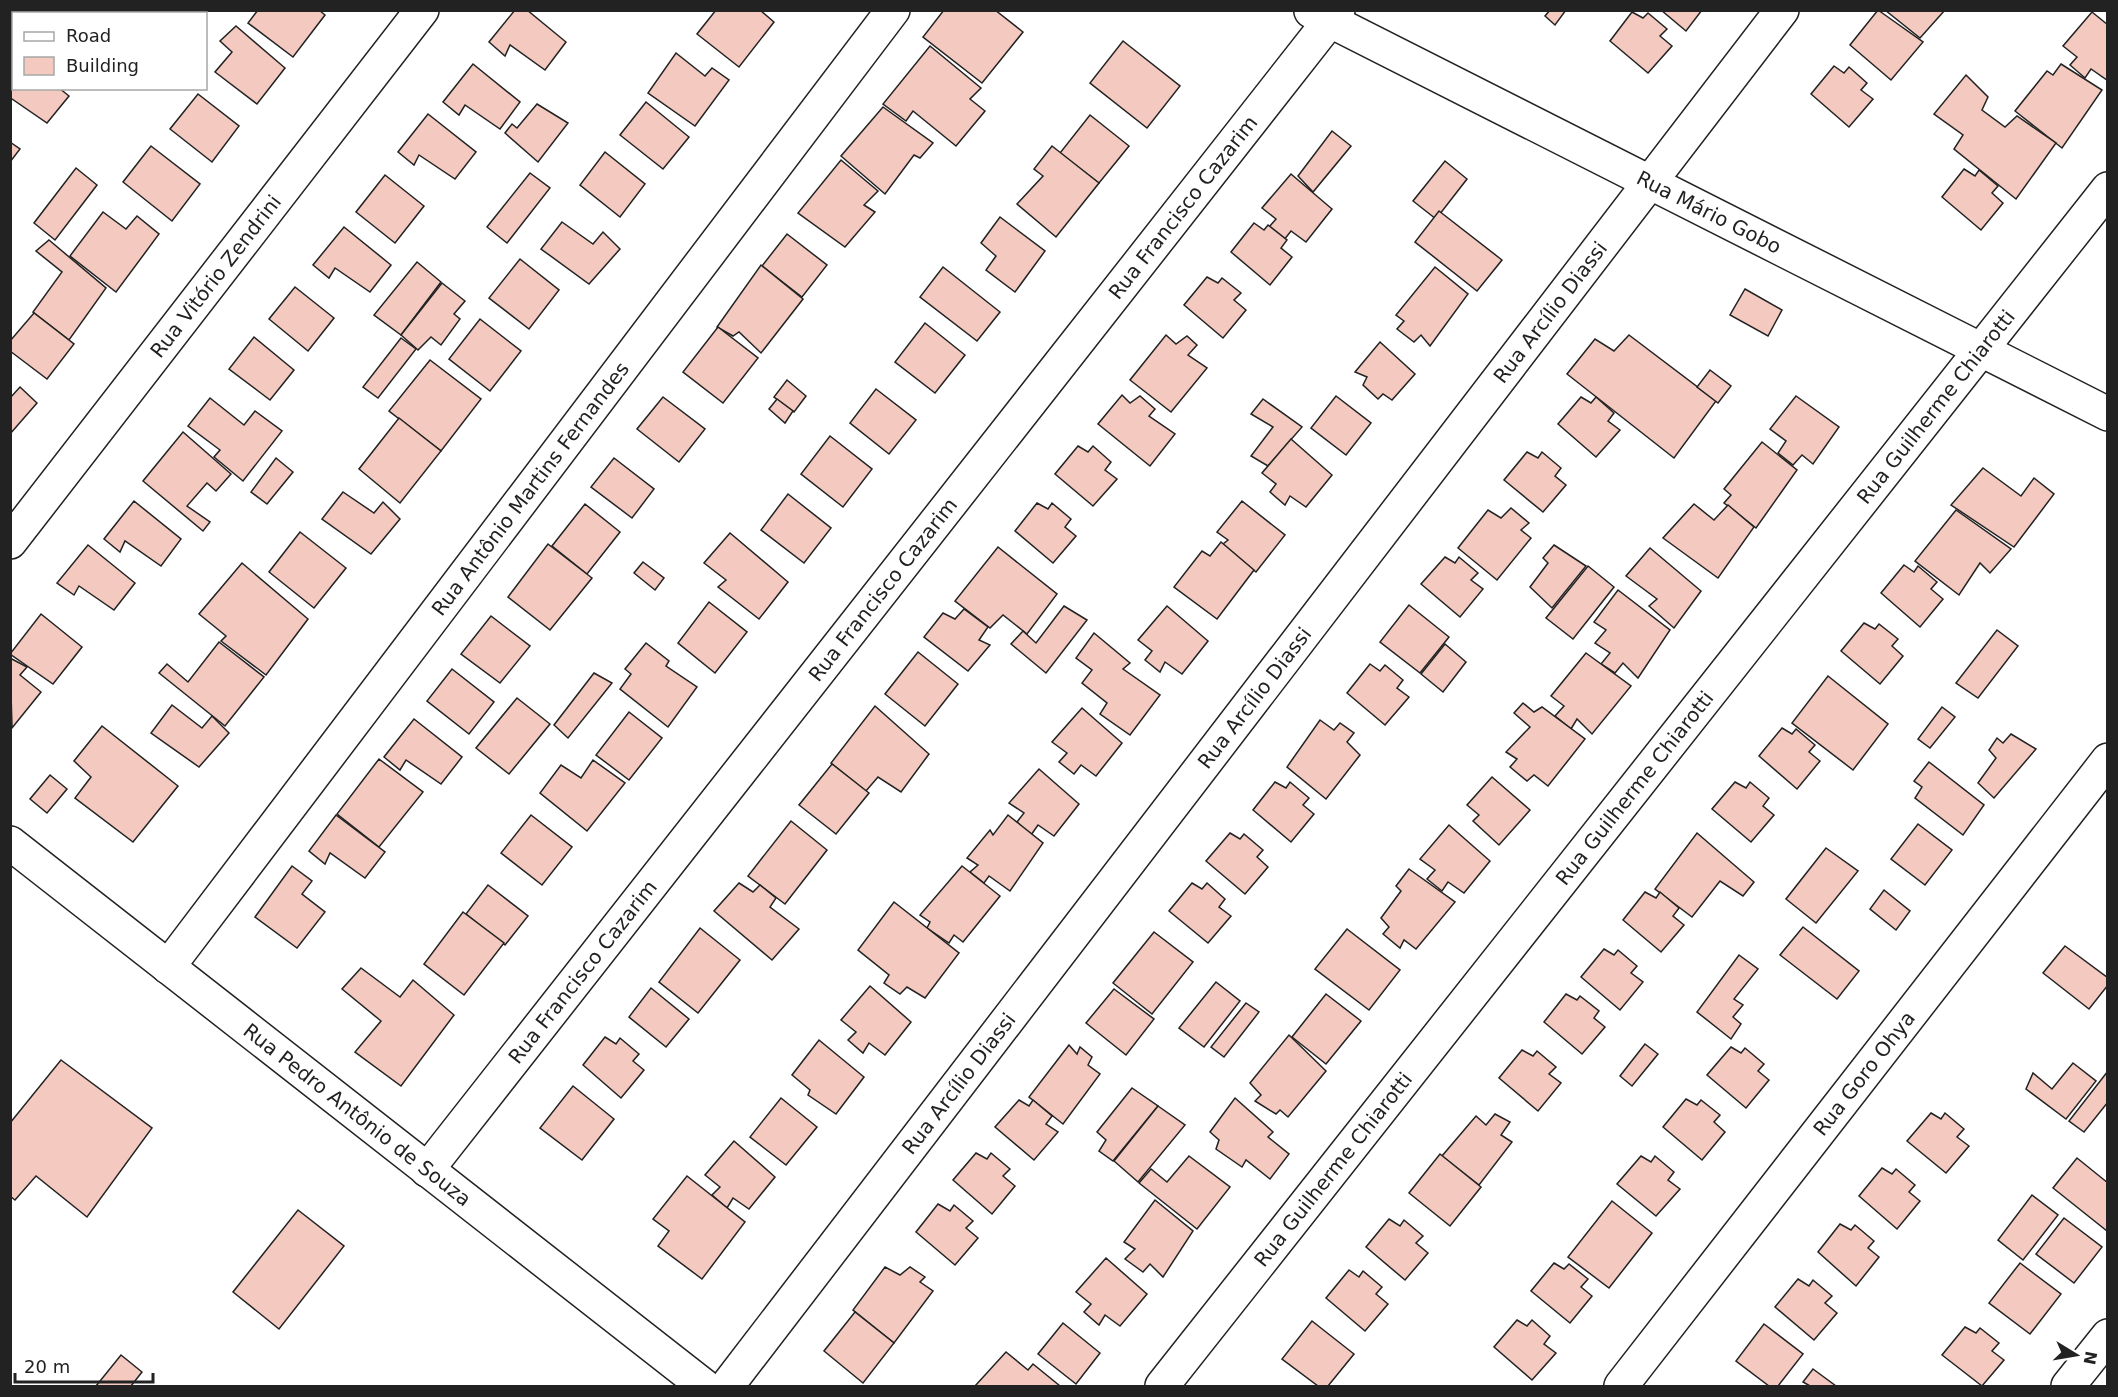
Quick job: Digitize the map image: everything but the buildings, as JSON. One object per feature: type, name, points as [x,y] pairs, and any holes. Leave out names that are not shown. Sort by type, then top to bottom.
[{"type":"street","name":"Rua Vitório Zendrini","points":[[10,542],[422,10]]},
{"type":"street","name":"Rua Antônio Martins Fernandes","points":[[168,967],[893,10]]},
{"type":"street","name":"Rua Arcílio Diassi","points":[[727,1386],[1782,10]]},
{"type":"street","name":"Rua Mário Gobo","points":[[1326,14],[1649,182],[2108,414]]},
{"type":"street","name":"Rua Francisco Cazarim","points":[[427,1170],[1326,14]]},
{"type":"street","name":"Rua Guilherme Chiarotti","points":[[1162,1386],[2108,189]]},
{"type":"street","name":"Rua Goro Ohya","points":[[1621,1386],[2108,760]]},
{"type":"street","name":"Rua Pedro Antônio de Souza","points":[[10,843],[704,1386]]},
{"type":"street","points":[[2068,1386],[2108,1336]]}]
